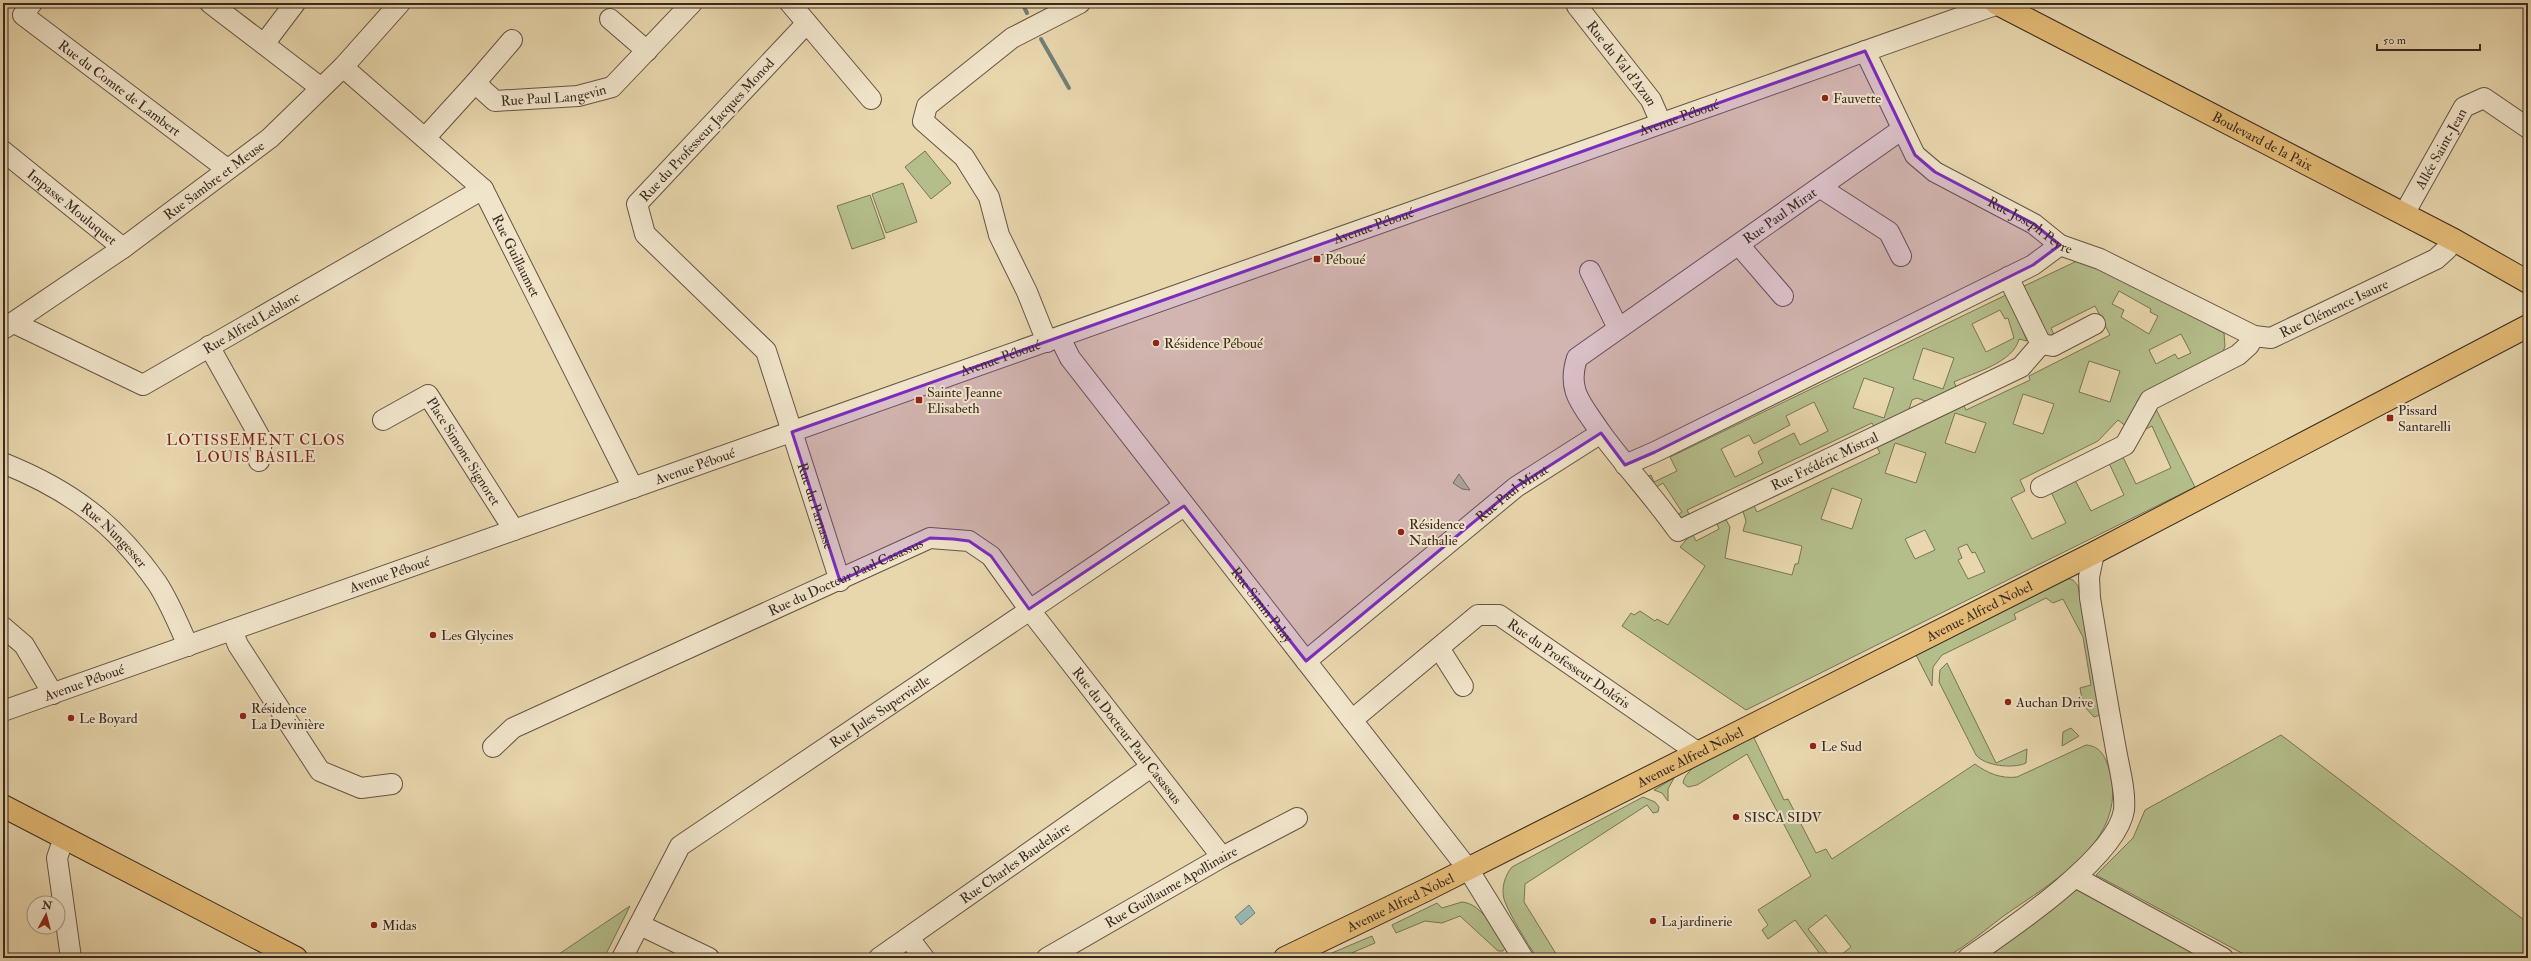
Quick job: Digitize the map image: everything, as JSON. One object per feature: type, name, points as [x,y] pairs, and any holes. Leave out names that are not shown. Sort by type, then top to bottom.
[{"type":"main road","name":"Boulevard de la Paix","points":[[1998,3],[2454,240],[2528,282]]},
{"type":"main road","name":"Avenue Alfred Nobel","points":[[1285,958],[1468,869],[1697,752],[2094,553],[2528,326]]},
{"type":"main road","points":[[3,806],[296,958]]},
{"type":"street","name":"Rue du Comte de Lambert","points":[[32,3],[23,15],[227,170]]},
{"type":"street","points":[[210,3],[321,88]]},
{"type":"street","points":[[264,44],[295,3]]},
{"type":"street","name":"Rue Sambre et Meuse","points":[[8,326],[123,248],[270,138],[343,67],[400,3]]},
{"type":"street","name":"Rue Paul Langevin","points":[[475,83],[495,101],[578,96],[612,87],[692,3]]},
{"type":"street","points":[[790,3],[870,99]]},
{"type":"street","name":"Rue Simin Palay","points":[[1080,3],[1012,38],[927,106],[924,121],[964,157],[990,197],[999,235],[1053,340],[1070,358],[1468,869],[1523,958]]},
{"type":"street","name":"Avenue Péboué","points":[[3,711],[1053,340],[1998,3]]},
{"type":"street","name":"Rue du Val d'Azun","points":[[1577,6],[1651,100],[1661,123]]},
{"type":"street","points":[[610,19],[647,51]]},
{"type":"street","name":"Rue du Professeur Jacques Monod","points":[[792,432],[766,351],[645,234],[637,204],[806,24]]},
{"type":"street","points":[[425,138],[512,40]]},
{"type":"street","name":"Rue Joseph Peyre","points":[[1865,51],[1901,130],[1915,155],[1935,172],[2034,224],[2060,245],[2100,259],[2254,336]]},
{"type":"street","name":"Rue Guillaumet","points":[[343,67],[483,189],[633,488]]},
{"type":"street","name":"Allée Saint-Jean","points":[[2404,214],[2464,107],[2484,98],[2528,128]]},
{"type":"street","name":"Rue Paul Mirat","points":[[1306,661],[1516,487],[1601,434],[1572,387],[1572,373],[1578,358],[1618,328],[1821,188],[1901,130]]},
{"type":"street","name":"Impasse Mouluquet","points":[[3,151],[123,248]]},
{"type":"street","name":"Rue Paul Mirat","points":[[1821,188],[1889,232],[1901,256]]},
{"type":"street","name":"Rue Alfred Leblanc","points":[[8,326],[143,385],[483,189]]},
{"type":"street","name":"Rue Clémence Isaure","points":[[2254,336],[2271,338],[2307,321],[2436,259],[2454,240]]},
{"type":"street","name":"Rue Paul Mirat","points":[[1739,245],[1783,296]]},
{"type":"street","points":[[1625,465],[1655,452],[2033,265],[2060,245]]},
{"type":"street","points":[[1590,271],[1618,328]]},
{"type":"street","points":[[2008,277],[2041,344],[2053,346],[2095,324]]},
{"type":"street","points":[[2041,487],[2125,446],[2150,400],[2238,355],[2249,345],[2254,336]]},
{"type":"street","name":"Rue Frédéric Mistral","points":[[1601,434],[1625,465],[1653,496],[1678,531],[2021,367],[2041,344]]},
{"type":"street","points":[[210,346],[262,441],[259,461]]},
{"type":"street","name":"Place Simone Signoret","points":[[383,420],[428,395],[514,530]]},
{"type":"street","name":"Rue du Parnasse","points":[[792,432],[840,581]]},
{"type":"street","name":"Rue Nungesser","points":[[3,463],[32,475],[67,494],[101,518],[130,550],[157,584],[188,646]]},
{"type":"street","name":"Rue Jules Supervielle","points":[[622,958],[680,846],[1184,506]]},
{"type":"street","name":"Rue du Docteur Paul Casassus","points":[[492,747],[513,728],[840,581],[930,538],[969,541],[991,556],[1029,610],[1222,857]]},
{"type":"street","points":[[1968,958],[2077,878],[2115,833],[2124,810],[2121,778],[2090,598],[2088,577],[2094,553]]},
{"type":"street","name":"Rue du Professeur Doléris","points":[[1352,720],[1478,615],[1499,615],[1663,730],[1697,752]]},
{"type":"street","points":[[3,627],[24,644],[53,694]]},
{"type":"street","points":[[232,630],[238,645],[320,771],[361,788],[392,784]]},
{"type":"street","points":[[1439,648],[1463,686]]},
{"type":"street","name":"Rue Charles Baudelaire","points":[[879,958],[1151,767]]},
{"type":"street","name":"Rue Guillaume Apollinaire","points":[[1047,958],[1222,857],[1297,818]]},
{"type":"street","points":[[64,838],[57,858],[71,958]]},
{"type":"street","points":[[2077,878],[2224,958]]},
{"type":"street","points":[[640,925],[710,958]]},
{"type":"street","points":[[909,938],[924,958]]},
{"type":"highlighted area","points":[[1865,51],[1915,155],[1935,172],[2034,224],[2060,245],[2033,265],[1655,452],[1625,465],[1601,433],[1516,487],[1306,661],[1184,506],[1029,609],[991,556],[969,541],[930,538],[840,581],[792,432]]},
{"type":"green space","points":[[925,151],[951,183],[931,199],[905,167]]},
{"type":"green space","points":[[903,183],[917,222],[886,233],[872,194]]},
{"type":"green space","points":[[870,195],[885,238],[852,249],[837,206]]},
{"type":"green space","points":[[2077,261],[2086,261],[2224,333],[2225,346],[2223,352],[2139,399],[2128,420],[2127,427],[2118,420],[2098,441],[2020,480],[2025,491],[2011,498],[2032,539],[2066,523],[2050,490],[2074,478],[2091,511],[2124,495],[2108,461],[2122,455],[2136,484],[2171,468],[2152,426],[2144,430],[2156,409],[2195,487],[1746,710],[1622,626],[1631,613],[1634,615],[1640,611],[1655,621],[1657,619],[1668,625],[1705,566],[1680,547],[1692,533],[1696,541],[1719,529],[1716,522],[1725,518],[1730,527],[1725,558],[1792,575],[1795,564],[1798,564],[1802,546],[1743,531],[1746,521],[1742,508],[1753,504],[1757,512],[1880,453],[1876,445],[1962,402],[1966,410],[2030,380],[2029,376],[2110,335],[2095,306],[2051,328],[2056,339],[2046,337],[2020,288]],"holes":[[[2119,291],[2151,309],[2150,312],[2158,316],[2149,334],[2121,317],[2124,310],[2112,304]],[[2181,334],[2191,353],[2178,359],[2175,354],[2156,364],[2149,350]],[[2089,361],[2120,371],[2110,402],[2079,392]],[[2023,394],[2054,404],[2043,434],[2013,424]],[[1955,413],[1986,423],[1975,453],[1945,443]],[[1895,443],[1926,453],[1916,483],[1885,473]],[[1832,488],[1862,499],[1852,529],[1821,519]],[[1925,530],[1935,550],[1915,559],[1905,539]],[[1967,544],[1972,553],[1975,552],[1985,572],[1968,579],[1958,560],[1962,558],[1958,548]]]},
{"type":"green space","points":[[2008,294],[2027,341],[2019,339],[2015,347],[2001,361],[1954,382],[1958,391],[1933,404],[1917,398],[1912,400],[1906,418],[1877,432],[1872,423],[1687,510],[1691,518],[1674,517],[1682,512],[1663,483],[1655,488],[1644,478],[1651,475],[1654,482],[1677,471],[1670,457]],"holes":[[[2000,310],[2005,319],[2008,318],[2014,338],[1986,352],[1972,324]],[[1923,348],[1954,358],[1943,389],[1913,379]],[[1864,378],[1894,388],[1884,418],[1853,408]],[[1814,402],[1828,431],[1800,445],[1794,433],[1760,450],[1758,452],[1763,463],[1735,477],[1721,449],[1749,435],[1754,444],[1790,425],[1786,416]]]},
{"type":"green space","points":[[1459,474],[1470,490],[1462,489],[1453,483]]},
{"type":"green space","points":[[2064,577],[2073,580],[2078,586],[2100,715],[2094,717],[2083,705],[2080,688],[2091,685],[2083,637],[2063,599],[2053,603],[2046,598],[2014,614],[2016,619],[1942,655],[1933,667],[1932,686],[1915,653]]},
{"type":"green space","points":[[1947,663],[1996,763],[2027,749],[2026,763],[2014,766],[1992,764],[1980,759],[1976,755],[1939,682],[1940,670]]},
{"type":"green space","points":[[2071,728],[2079,736],[2062,746],[2063,732]]},
{"type":"green space","points":[[1756,733],[1758,736],[1754,738],[1784,800],[1788,799],[1816,853],[1826,849],[1832,859],[1975,764],[1994,775],[2017,777],[2086,745],[2091,746],[2099,750],[2107,762],[2110,772],[2113,797],[2108,819],[2097,839],[2082,857],[2044,888],[1954,953],[1940,958],[1837,958],[1851,947],[1826,915],[1808,929],[1831,958],[1823,958],[1795,920],[1768,939],[1762,930],[1768,925],[1758,910],[1811,876],[1747,754],[1697,785],[1688,787],[1683,783],[1686,775],[1703,761]]},
{"type":"green space","points":[[2281,735],[2528,923],[2528,958],[2251,958],[2096,875],[2133,838],[2145,810]]},
{"type":"green space","points":[[1674,778],[1668,789],[1668,801],[1662,793],[1654,790]]},
{"type":"green space","points":[[1643,797],[1655,802],[1659,807],[1658,812],[1653,813],[1647,805],[1525,884],[1524,902],[1558,957],[1541,958],[1536,956],[1523,937],[1504,899],[1503,886],[1512,867]]},
{"type":"green space","points":[[2075,888],[2204,958],[1974,958]]},
{"type":"green space","points":[[1462,902],[1476,908],[1488,920],[1505,948],[1503,951],[1498,951],[1460,916],[1442,923],[1425,921],[1396,933],[1392,925],[1437,903],[1442,908]]},
{"type":"green space","points":[[630,906],[604,958],[555,958],[556,956]]},
{"type":"green space","points":[[1372,936],[1375,943],[1340,958],[1320,958]]},
{"type":"water","points":[[1249,905],[1255,913],[1241,925],[1235,917]]},
{"type":"waterway","points":[[1022,3],[1027,13]]},
{"type":"waterway","points":[[1041,39],[1069,88]]},
{"type":"place","name":"Fauvette","points":[[1825,98]]},
{"type":"place","name":"Péboué","points":[[1317,259]]},
{"type":"place","name":"Résidence Péboué","points":[[1156,343]]},
{"type":"place","name":"Sainte Jeanne Elisabeth","points":[[919,400]]},
{"type":"place","name":"Pissard Santarelli","points":[[2390,418]]},
{"type":"place","name":"Résidence Nathalie","points":[[1401,532]]},
{"type":"place","name":"Les Glycines","points":[[433,635]]},
{"type":"place","name":"Auchan Drive","points":[[2008,702]]},
{"type":"place","name":"Résidence La Devinière","points":[[243,716]]},
{"type":"place","name":"Le Boyard","points":[[71,718]]},
{"type":"place","name":"Le Sud","points":[[1813,746]]},
{"type":"place","name":"SISCA SIDV","points":[[1736,817]]},
{"type":"place","name":"La jardinerie","points":[[1653,921]]},
{"type":"place","name":"Midas","points":[[374,925]]},
{"type":"district","name":"LOTISSEMENT CLOS LOUIS BASILE","points":[[256,448]]}]
